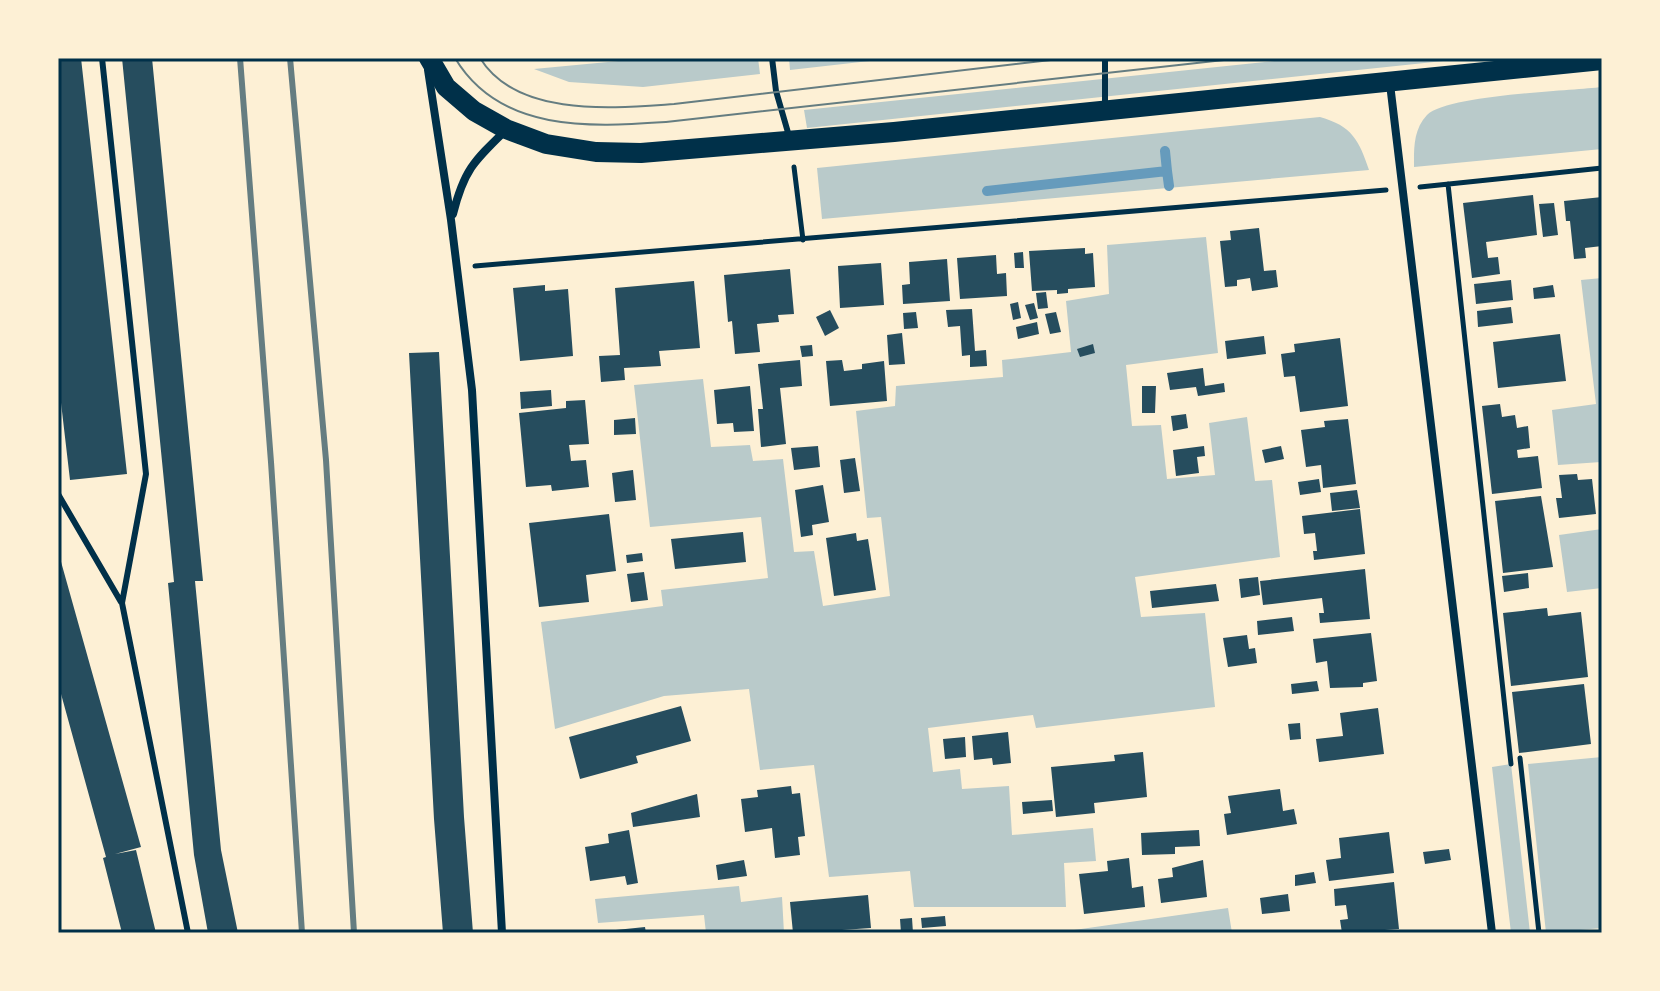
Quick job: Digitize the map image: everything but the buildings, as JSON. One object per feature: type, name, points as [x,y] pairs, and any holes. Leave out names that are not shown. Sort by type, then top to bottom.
[{"type":"main road","points":[[426,58],[446,87],[474,111],[506,129],[546,144],[596,152],[641,153],[790,142],[1390,81],[1503,64],[1602,60]]},
{"type":"street","points":[[426,58],[437,118],[472,390],[502,933]]},
{"type":"street","points":[[1390,81],[1492,933]]},
{"type":"street","points":[[451,220],[462,181],[474,161],[506,129]]},
{"type":"lane","points":[[102,58],[146,474],[122,603]]},
{"type":"lane","points":[[772,58],[776,91],[790,142]]},
{"type":"lane","points":[[1105,58],[1105,110]]},
{"type":"lane","points":[[58,494],[122,603],[188,933]]},
{"type":"path","points":[[790,142],[803,240]]},
{"type":"path","points":[[457,267],[1402,189],[1602,168]]},
{"type":"path","points":[[1448,184],[1511,764]]},
{"type":"path","points":[[1520,758],[1539,933]]},
{"type":"shaded area","points":[[650,58],[758,58],[760,74],[643,87],[569,82],[534,69]]},
{"type":"shaded area","points":[[789,58],[896,58],[790,70]]},
{"type":"shaded area","points":[[1303,58],[1472,58],[807,128],[804,110]]},
{"type":"shaded area","points":[[1602,87],[1602,149],[1414,167],[1419,127],[1427,115],[1439,108],[1482,98]]},
{"type":"shaded area","points":[[1320,117],[1340,125],[1353,136],[1369,170],[822,219],[817,168]]},
{"type":"shaded area","points":[[1206,237],[1218,353],[1126,365],[1132,426],[1161,425],[1167,479],[1215,475],[1209,423],[1247,417],[1255,481],[1272,480],[1280,557],[1135,577],[1141,617],[1205,613],[1215,707],[1036,728],[1033,715],[928,728],[933,772],[960,769],[962,789],[1009,786],[1012,835],[1093,828],[1096,861],[1064,863],[1066,907],[914,907],[910,871],[829,877],[814,765],[760,770],[749,689],[664,696],[555,729],[541,622],[663,606],[661,590],[768,578],[761,517],[650,527],[634,385],[703,379],[711,447],[750,445],[753,461],[783,459],[794,552],[814,551],[823,606],[890,596],[881,517],[867,518],[856,411],[895,406],[896,386],[1003,377],[1002,360],[1071,352],[1066,301],[1109,294],[1107,245]]},
{"type":"shaded area","points":[[1602,278],[1602,469],[1601,462],[1558,465],[1552,410],[1596,404],[1581,280]]},
{"type":"shaded area","points":[[1602,529],[1602,588],[1567,592],[1559,535]]},
{"type":"shaded area","points":[[1602,757],[1602,928],[1546,933],[1528,764]]},
{"type":"shaded area","points":[[1511,764],[1530,933],[1511,933],[1492,767]]},
{"type":"shaded area","points":[[739,886],[741,902],[782,897],[784,933],[706,933],[704,915],[598,923],[595,899]]},
{"type":"shaded area","points":[[1228,908],[1232,933],[1053,933]]},
{"type":"waterway","points":[[1165,151],[1167,171]]},
{"type":"waterway","points":[[987,191],[1167,171],[1169,186]]},
{"type":"tram line","points":[[455,58],[474,82],[496,100],[521,113],[549,120],[607,125],[666,122],[1242,58]]},
{"type":"tram line","points":[[480,58],[496,77],[517,91],[542,100],[596,107],[674,104],[1068,58]]},
{"type":"railway","points":[[240,58],[302,933]]},
{"type":"railway","points":[[290,58],[326,460],[354,933]]}]
